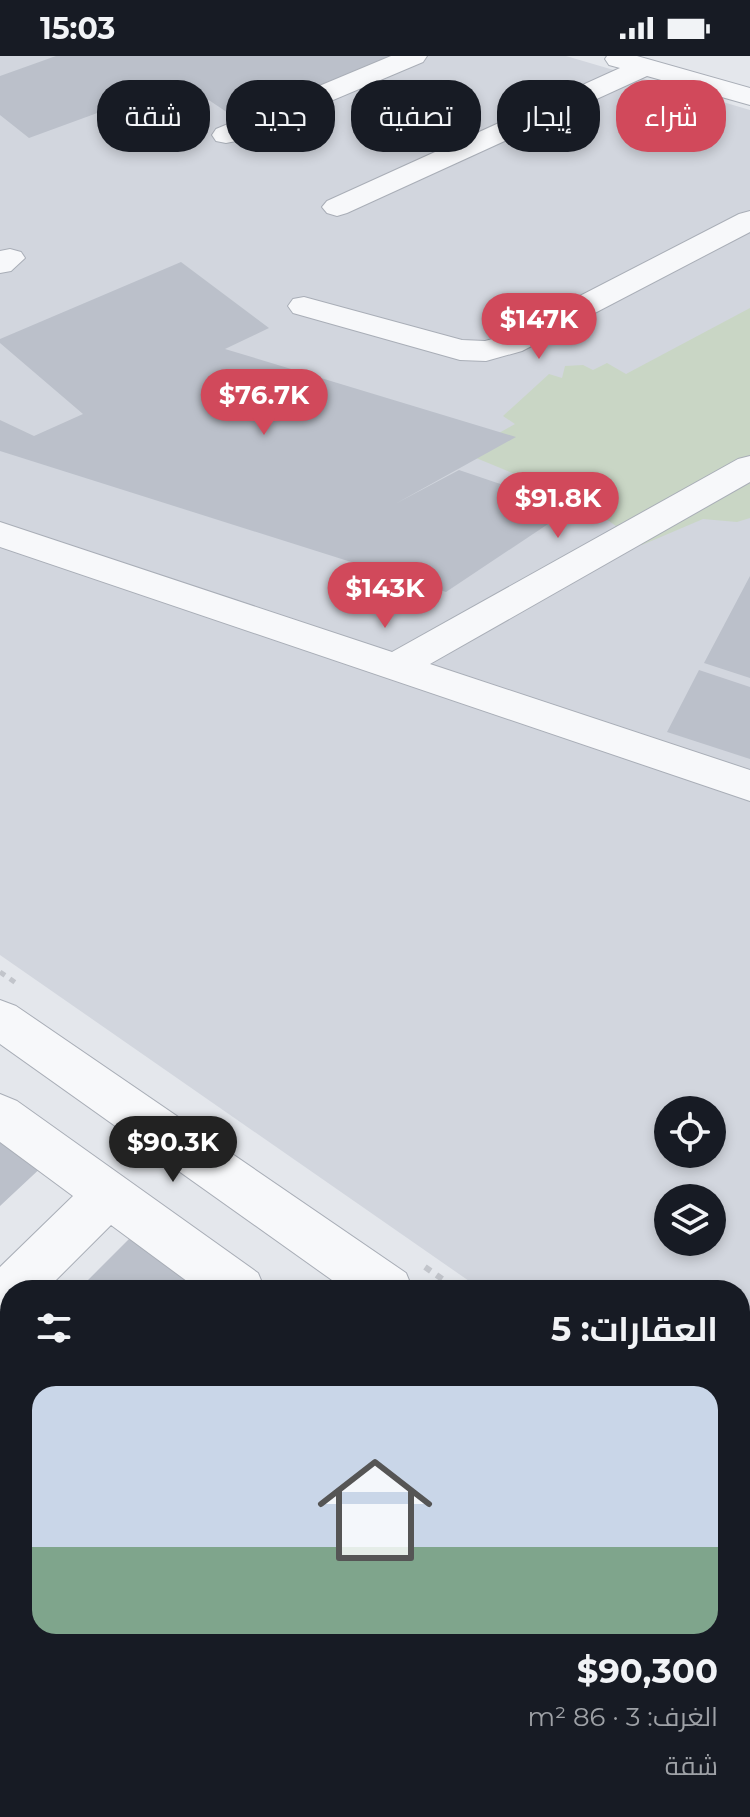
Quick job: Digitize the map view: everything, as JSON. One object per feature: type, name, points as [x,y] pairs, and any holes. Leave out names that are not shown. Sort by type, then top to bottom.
[{"type":"street","points":[[335,89],[414,56]]},
{"type":"street","points":[[337,207],[623,59],[750,97]]},
{"type":"street","points":[[304,306],[460,350],[486,351],[511,344],[750,220]]},
{"type":"street","points":[[395,667],[750,467]]},
{"type":"street","points":[[0,534],[750,786]]},
{"type":"street","points":[[0,1019],[374,1280]]},
{"type":"street","points":[[0,1115],[226,1280]]},
{"type":"street","points":[[20,1280],[109,1194]]},
{"type":"shaded area","points":[[0,56],[566,56],[648,80],[616,80],[616,152],[726,152],[726,103],[750,110],[750,1280],[468,1280],[0,955]]},
{"type":"green space","points":[[750,308],[750,518],[737,522],[703,519],[642,545],[609,521],[578,504],[578,500],[464,453],[515,424],[503,416],[549,374],[562,378],[565,366],[583,365],[593,370],[607,363],[626,374]]},
{"type":"building","points":[[56,56],[401,56],[335,81],[226,80],[226,112],[210,101],[210,80],[97,80],[97,113],[29,138],[0,115],[0,76]]},
{"type":"building","points":[[181,262],[269,328],[225,349],[516,437],[395,504],[459,470],[521,491],[578,504],[446,592],[0,451],[0,420],[34,436],[83,414],[0,343],[0,339]]},
{"type":"building","points":[[750,576],[750,678],[704,663]]},
{"type":"building","points":[[699,670],[750,687],[750,759],[667,732]]},
{"type":"building","points":[[0,1128],[46,1163],[0,1206]]},
{"type":"building","points":[[141,1227],[205,1280],[88,1280]]}]
